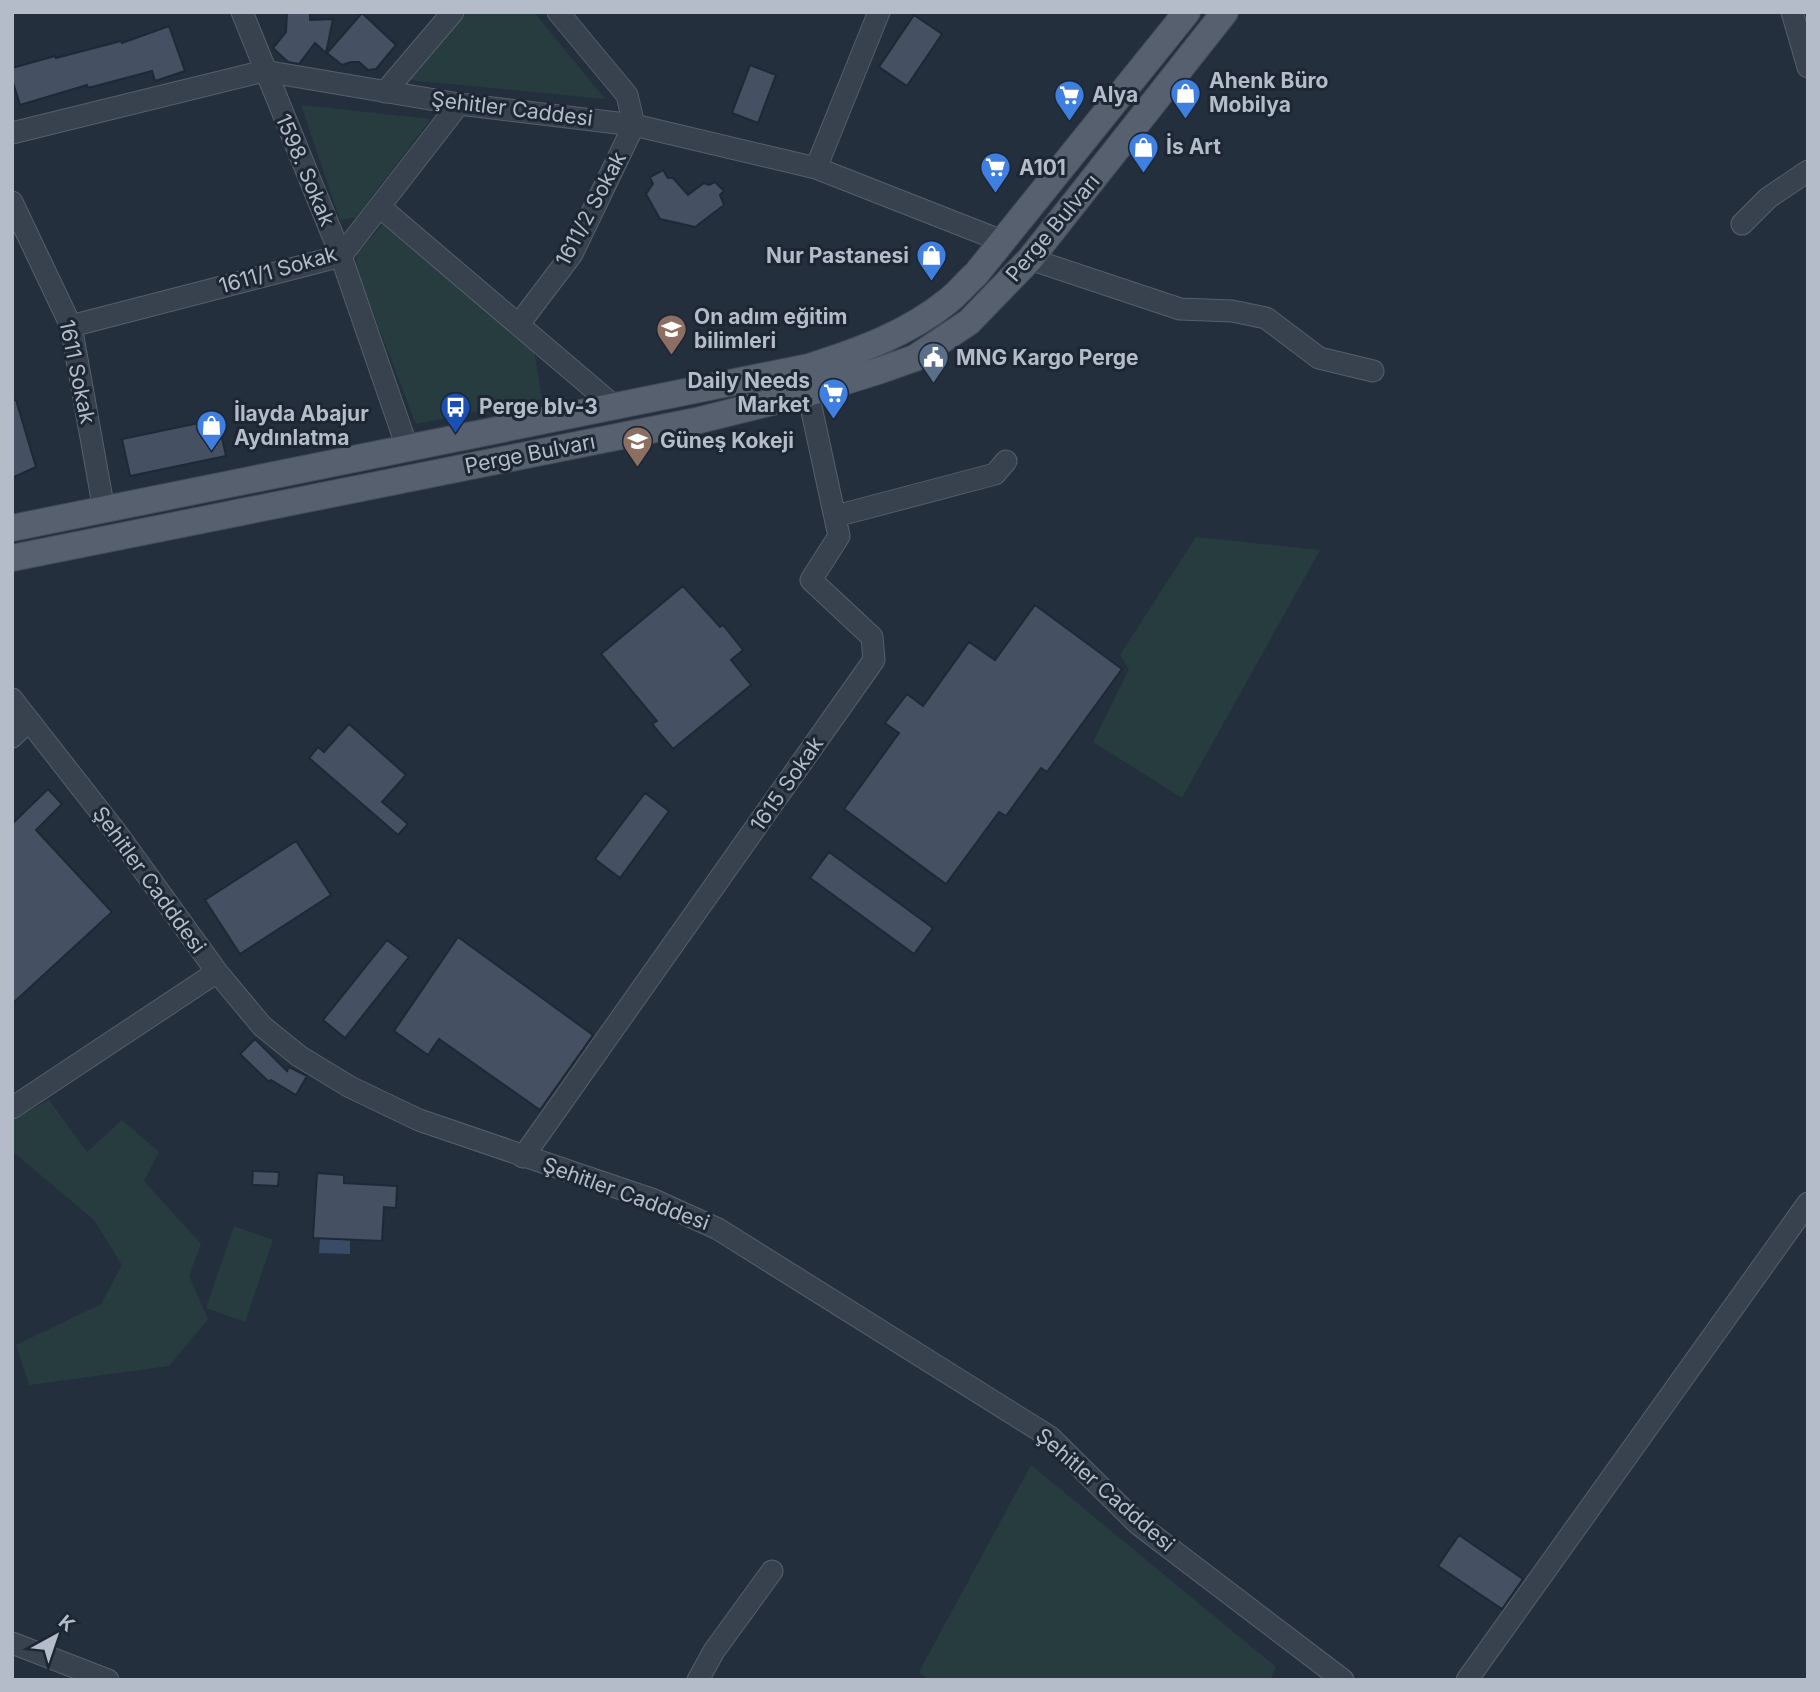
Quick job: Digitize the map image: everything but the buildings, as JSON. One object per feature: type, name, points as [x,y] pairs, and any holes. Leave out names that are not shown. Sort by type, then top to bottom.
[{"type":"main road","name":"Perge Bulvarı","points":[[12,558],[696,421],[808,393],[915,358],[969,322],[1030,259],[1225,12]]},
{"type":"main road","name":"Perge Bulvarı","points":[[12,528],[809,367],[871,346],[908,328],[948,301],[975,274],[1178,16]]},
{"type":"street","name":"1598. Sokak","points":[[242,12],[341,256],[407,447]]},
{"type":"street","points":[[385,92],[453,12]]},
{"type":"street","points":[[558,12],[627,95],[634,125]]},
{"type":"street","points":[[816,168],[879,12]]},
{"type":"street","points":[[1792,12],[1808,67]]},
{"type":"street","name":"Şehitler Caddesi","points":[[12,133],[264,71],[459,104],[634,125],[816,168],[1002,241]]},
{"type":"street","name":"1611/1 Sokak","points":[[71,326],[341,256],[459,104]]},
{"type":"street","name":"1611/2 Sokak","points":[[519,324],[572,254],[634,125]]},
{"type":"street","points":[[1742,225],[1768,198],[1808,171]]},
{"type":"street","name":"1611 Sokak","points":[[12,202],[71,326],[104,509]]},
{"type":"street","points":[[380,207],[614,406]]},
{"type":"street","points":[[1030,259],[1180,309],[1232,311],[1266,318],[1319,358],[1373,371]]},
{"type":"street","name":"1615 Sokak","points":[[523,1157],[874,660],[872,637],[811,580],[839,536],[808,393]]},
{"type":"street","points":[[836,516],[995,474],[1006,461]]},
{"type":"street","points":[[12,687],[20,715],[12,737]]},
{"type":"street","points":[[12,699],[20,715]]},
{"type":"street","name":"Şehitler Cadddesi","points":[[20,715],[123,841],[217,972],[262,1026],[299,1056],[330,1076],[419,1120],[654,1200],[718,1229],[1051,1437],[1138,1524],[1343,1680]]},
{"type":"street","points":[[12,1108],[217,972]]},
{"type":"street","points":[[1467,1680],[1808,1203]]},
{"type":"street","points":[[698,1680],[714,1651],[772,1571]]},
{"type":"street","points":[[12,1643],[108,1680]]},
{"type":"green space","points":[[467,12],[534,12],[605,99],[409,80]]},
{"type":"green space","points":[[301,105],[431,119],[356,217],[340,220]]},
{"type":"green space","points":[[383,224],[534,351],[542,399],[416,424],[356,269],[357,254]]},
{"type":"green space","points":[[1196,537],[1320,550],[1182,798],[1093,742],[1129,669],[1120,655]]},
{"type":"green space","points":[[49,1100],[87,1152],[122,1120],[159,1152],[144,1181],[201,1244],[189,1276],[208,1319],[169,1366],[29,1385],[16,1345],[101,1304],[122,1265],[94,1220],[12,1151],[12,1120]]},
{"type":"green space","points":[[234,1226],[273,1240],[245,1322],[206,1308]]},
{"type":"green space","points":[[1031,1465],[1276,1667],[1270,1680],[929,1680],[919,1672]]},
{"type":"water","points":[[331,1234],[350,1239],[350,1254],[319,1253],[320,1238],[330,1239]]},
{"type":"place","name":"Ahenk Büro Mobilya","points":[[1186,120]]},
{"type":"place","name":"Alya","points":[[1069,122]]},
{"type":"place","name":"İs Art","points":[[1143,174]]},
{"type":"place","name":"A101","points":[[996,195]]},
{"type":"place","name":"Nur Pastanesi","points":[[932,283]]},
{"type":"place","name":"On adım eğitim bilimleri","points":[[671,356]]},
{"type":"place","name":"MNG Kargo Perge","points":[[933,385]]},
{"type":"place","name":"Daily Needs Market","points":[[833,420]]},
{"type":"place","name":"Perge blv-3","points":[[456,434]]},
{"type":"place","name":"İlayda Abajur Aydınlatma","points":[[211,453]]},
{"type":"place","name":"Güneş Kokeji","points":[[637,468]]}]
